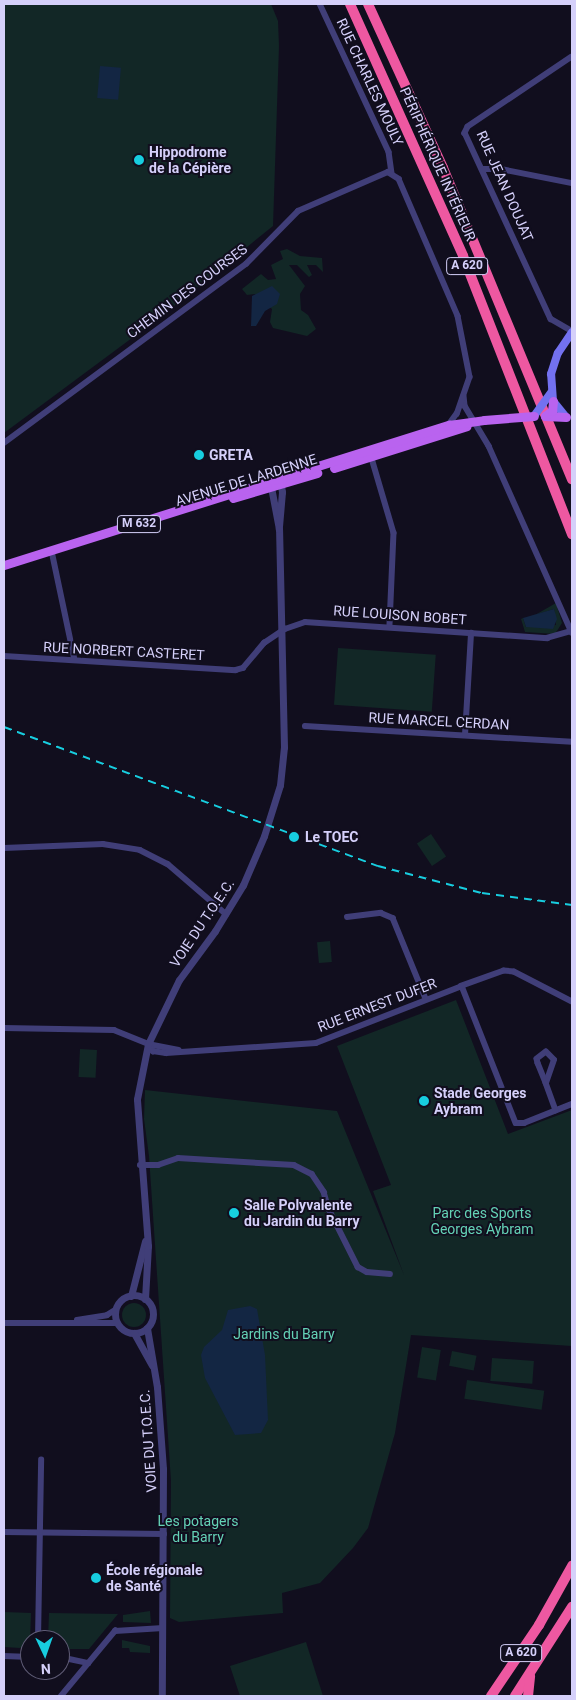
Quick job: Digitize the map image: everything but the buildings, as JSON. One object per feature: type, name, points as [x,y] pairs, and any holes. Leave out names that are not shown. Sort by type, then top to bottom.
[{"type":"highway","name":"PÉRIPHÉRIQUE INTÉRIEUR","points":[[350,4],[463,256],[572,534]]},
{"type":"highway","name":"A 620","points":[[368,4],[459,204],[572,480]]},
{"type":"highway","name":"A 620","points":[[491,1696],[539,1625],[572,1566]]},
{"type":"highway","name":"A 620","points":[[515,1696],[530,1676],[572,1607]]},
{"type":"highway","points":[[528,1696],[530,1676]]},
{"type":"main road","points":[[545,416],[552,411],[551,373],[558,353],[572,332]]},
{"type":"main road","points":[[534,416],[552,397]]},
{"type":"main road","points":[[552,397],[569,418]]},
{"type":"main road","name":"AVENUE DE LARDENNE","points":[[4,570],[52,553],[450,428],[465,421],[534,416],[569,418]]},
{"type":"main road","name":"AVENUE DE LARDENNE","points":[[4,565],[52,553]]},
{"type":"street","name":"RUE CHARLES MOULY","points":[[320,4],[391,158],[392,173]]},
{"type":"street","name":"RUE JEAN DOUJAT","points":[[572,57],[468,127],[465,134],[551,318],[572,332]]},
{"type":"street","points":[[482,169],[501,169],[572,183]]},
{"type":"street","points":[[392,173],[399,178],[455,306],[470,370],[464,394],[465,421],[489,446],[572,632]]},
{"type":"street","name":"CHEMIN DES COURSES","points":[[4,443],[246,264],[298,211],[374,176],[392,173]]},
{"type":"street","points":[[464,394],[465,421]]},
{"type":"street","points":[[370,453],[394,533],[390,626]]},
{"type":"street","name":"VOIE DU T.O.E.C.","points":[[145,1299],[146,1239],[137,1099],[148,1044],[179,980],[226,914],[254,861],[280,785],[284,747],[275,484]]},
{"type":"street","points":[[52,553],[75,660]]},
{"type":"street","name":"RUE LOUISON BOBET","points":[[243,668],[259,646],[305,622],[390,626],[547,638],[572,632]]},
{"type":"street","points":[[465,735],[471,633]]},
{"type":"street","name":"RUE NORBERT CASTERET","points":[[4,656],[243,668]]},
{"type":"street","name":"RUE MARCEL CERDAN","points":[[305,726],[572,742]]},
{"type":"street","points":[[4,848],[103,844],[140,850],[168,864],[226,914]]},
{"type":"street","points":[[346,916],[381,913],[393,918],[426,999]]},
{"type":"street","name":"RUE ERNEST DUFER","points":[[4,1028],[114,1030],[148,1044],[159,1052],[316,1043],[426,999],[504,971],[514,972],[572,1002]]},
{"type":"street","points":[[462,986],[516,1123],[572,1104]]},
{"type":"street","points":[[546,1083],[554,1060],[546,1052],[537,1059],[556,1110]]},
{"type":"street","points":[[140,1165],[158,1165],[178,1158],[294,1165],[312,1174],[324,1192],[328,1209],[358,1266],[368,1272],[390,1274]]},
{"type":"street","name":"VOIE DU T.O.E.C.","points":[[130,1296],[146,1239]]},
{"type":"street","points":[[4,1322],[79,1320],[107,1315],[116,1310],[121,1301],[130,1296],[145,1299],[152,1310],[147,1328],[134,1333],[124,1330],[117,1323],[116,1310]]},
{"type":"street","points":[[4,1322],[117,1323]]},
{"type":"street","name":"VOIE DU T.O.E.C.","points":[[147,1328],[160,1421],[164,1534],[162,1696]]},
{"type":"street","name":"VOIE DU T.O.E.C.","points":[[134,1333],[152,1365]]},
{"type":"street","points":[[38,1630],[41,1460]]},
{"type":"street","points":[[4,1532],[164,1534]]},
{"type":"street","points":[[62,1696],[115,1631],[163,1628]]},
{"type":"street","points":[[4,1656],[20,1657]]},
{"type":"street","points":[[70,1659],[88,1663]]},
{"type":"green space","name":"Hippodrome de la Cépière","points":[[4,4],[271,4],[278,21],[279,46],[273,226],[163,315],[4,433]]},
{"type":"green space","points":[[287,249],[300,256],[322,258],[323,272],[316,265],[307,265],[312,275],[309,277],[297,265],[289,265],[305,286],[300,294],[301,310],[308,315],[316,329],[307,336],[273,328],[270,322],[272,309],[255,294],[247,295],[242,289],[261,274],[268,280],[276,279],[271,265],[283,259],[280,251]]},
{"type":"green space","points":[[556,603],[562,623],[555,634],[525,632],[521,619],[523,618],[526,627],[556,625],[554,609],[535,615]]},
{"type":"green space","points":[[338,648],[436,655],[432,712],[334,705]]},
{"type":"green space","points":[[431,834],[446,856],[432,866],[417,844]]},
{"type":"green space","points":[[330,941],[332,962],[319,963],[317,942]]},
{"type":"green space","name":"Jardins du Barry","points":[[456,1000],[508,1134],[572,1110],[572,1346],[411,1335],[395,1433],[368,1528],[353,1548],[320,1583],[282,1593],[283,1613],[179,1622],[170,1618],[171,1481],[149,1156],[144,1119],[145,1090],[337,1111],[404,1275],[373,1191],[391,1185],[337,1046]]},
{"type":"green space","points":[[80,1049],[97,1050],[96,1078],[79,1077]]},
{"type":"green space","points":[[134,1303],[142,1307],[146,1315],[142,1323],[134,1327],[126,1323],[122,1315],[126,1307]]},
{"type":"green space","points":[[422,1347],[441,1350],[436,1381],[417,1378]]},
{"type":"green space","points":[[452,1351],[477,1356],[474,1370],[449,1366]]},
{"type":"green space","points":[[492,1358],[534,1361],[532,1384],[490,1381]]},
{"type":"green space","points":[[467,1380],[544,1391],[542,1410],[464,1399]]},
{"type":"green space","points":[[150,1611],[151,1623],[123,1622],[123,1615]]},
{"type":"green space","points":[[4,1612],[31,1613],[30,1630],[20,1630],[20,1648],[4,1647]]},
{"type":"green space","points":[[49,1613],[118,1614],[89,1649],[70,1649],[70,1630],[48,1630]]},
{"type":"green space","points":[[122,1640],[150,1646],[150,1653],[130,1652],[129,1648],[122,1648]]},
{"type":"green space","points":[[306,1642],[323,1696],[240,1696],[230,1666]]},
{"type":"water","points":[[100,66],[121,68],[118,100],[97,98]]},
{"type":"water","points":[[272,286],[280,294],[277,304],[265,311],[256,326],[251,326],[252,296]]},
{"type":"water","points":[[554,609],[557,619],[553,629],[526,627],[523,618]]},
{"type":"water","points":[[250,1306],[257,1309],[265,1355],[268,1420],[261,1433],[235,1435],[205,1378],[201,1355],[204,1347],[222,1330],[228,1310]]},
{"type":"railway","points":[[4,727],[378,866],[482,893],[572,905]]},
{"type":"place","name":"Hippodrome de la Cépière","points":[[139,160]]},
{"type":"place","name":"GRETA","points":[[199,455]]},
{"type":"place","name":"Le TOEC","points":[[294,837]]},
{"type":"place","name":"Stade Georges Aybram","points":[[424,1101]]},
{"type":"place","name":"Salle Polyvalente du Jardin du Barry","points":[[234,1213]]},
{"type":"place","name":"École régionale de Santé","points":[[96,1578]]},
{"type":"park label","name":"Parc des Sports Georges Aybram","points":[[482,1222]]},
{"type":"park label","name":"Les potagers du Barry","points":[[198,1529]]}]
